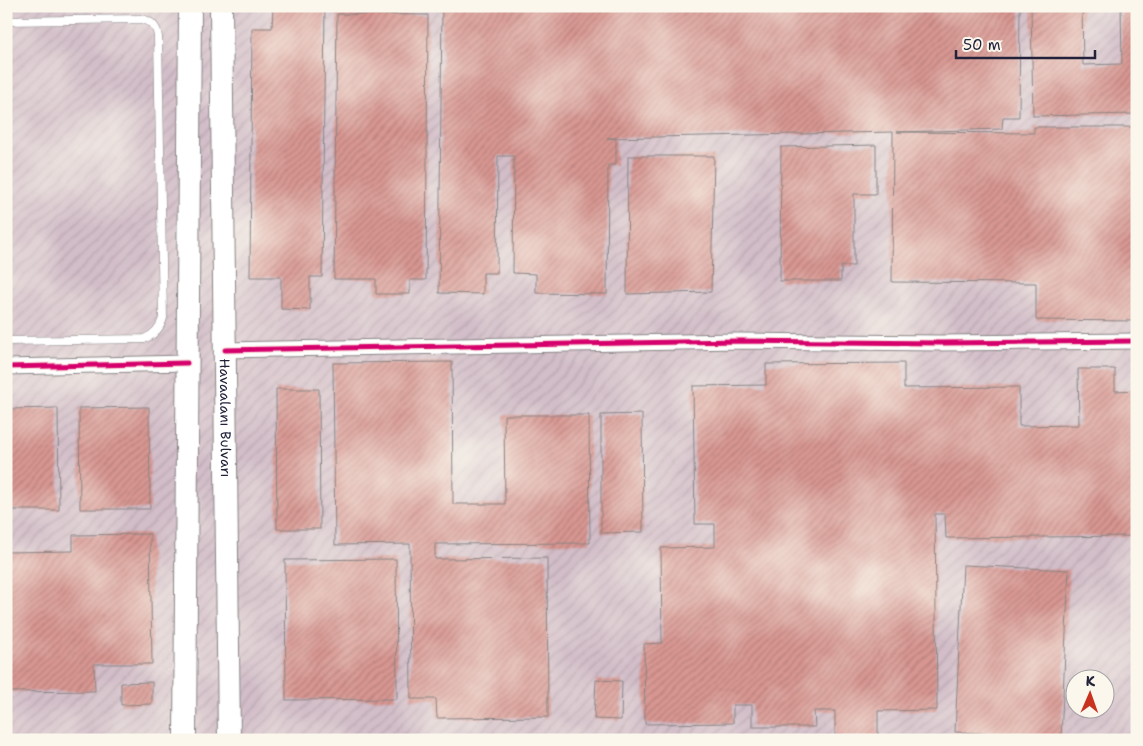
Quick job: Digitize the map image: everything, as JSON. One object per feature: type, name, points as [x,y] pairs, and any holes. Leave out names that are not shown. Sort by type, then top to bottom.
[{"type":"main road","points":[[184,740],[190,6]]},
{"type":"main road","name":"Havaalanı Bulvarı","points":[[221,6],[229,740]]},
{"type":"street","points":[[225,350],[738,341],[940,343],[1137,341]]},
{"type":"street","points":[[6,367],[187,364]]},
{"type":"lane","points":[[6,21],[141,19],[147,20],[156,28],[158,32],[163,318],[157,330],[151,336],[144,339],[6,341]]},
{"type":"shaded area","points":[[6,6],[1137,6],[1137,740],[6,740]]},
{"type":"building","points":[[273,6],[325,6],[322,277],[310,277],[310,310],[281,309],[281,277],[250,277],[252,28],[272,28]]},
{"type":"building","points":[[442,6],[1020,6],[1019,117],[1003,117],[1002,129],[897,132],[1034,133],[1034,127],[1137,127],[1137,321],[1036,320],[1036,283],[892,282],[893,132],[607,138],[616,139],[616,165],[608,165],[607,294],[536,293],[536,274],[513,273],[514,156],[498,156],[497,273],[483,273],[483,294],[439,293]]},
{"type":"building","points":[[1031,6],[1082,6],[1083,65],[1122,64],[1121,6],[1137,6],[1137,114],[1033,116]]},
{"type":"building","points":[[337,14],[428,15],[426,280],[410,280],[410,294],[376,294],[376,279],[334,279]]},
{"type":"building","points":[[876,145],[876,194],[854,194],[854,266],[841,266],[841,281],[780,281],[781,147]]},
{"type":"building","points":[[628,156],[714,156],[711,292],[627,294]]},
{"type":"building","points":[[452,362],[453,504],[505,504],[504,415],[589,415],[590,543],[435,544],[435,559],[547,558],[548,717],[437,718],[436,699],[411,699],[410,544],[335,545],[333,363]]},
{"type":"building","points":[[904,363],[904,388],[1019,387],[1019,426],[1079,425],[1078,369],[1115,369],[1115,391],[1137,390],[1137,536],[946,538],[945,514],[935,514],[937,710],[878,711],[878,736],[835,737],[835,711],[814,711],[815,727],[752,727],[752,705],[733,705],[733,723],[645,724],[644,644],[662,643],[661,548],[715,547],[715,524],[695,524],[693,386],[766,385],[766,364]]},
{"type":"building","points":[[276,389],[319,389],[320,529],[277,529]]},
{"type":"building","points":[[149,407],[150,509],[80,509],[79,408]]},
{"type":"building","points":[[58,408],[59,510],[6,510],[6,409]]},
{"type":"building","points":[[642,414],[643,532],[601,533],[601,415]]},
{"type":"building","points":[[150,534],[152,664],[94,664],[95,691],[6,692],[6,552],[73,551],[73,535]]},
{"type":"building","points":[[396,559],[397,699],[286,700],[285,560]]},
{"type":"building","points":[[963,565],[1069,570],[1061,737],[955,732]]},
{"type":"building","points":[[596,680],[622,681],[621,720],[594,719]]},
{"type":"building","points":[[152,682],[152,704],[121,705],[121,683]]},
{"type":"cycle path","points":[[225,350],[738,341],[941,343],[1137,341]]},
{"type":"cycle path","points":[[6,367],[187,363]]}]
